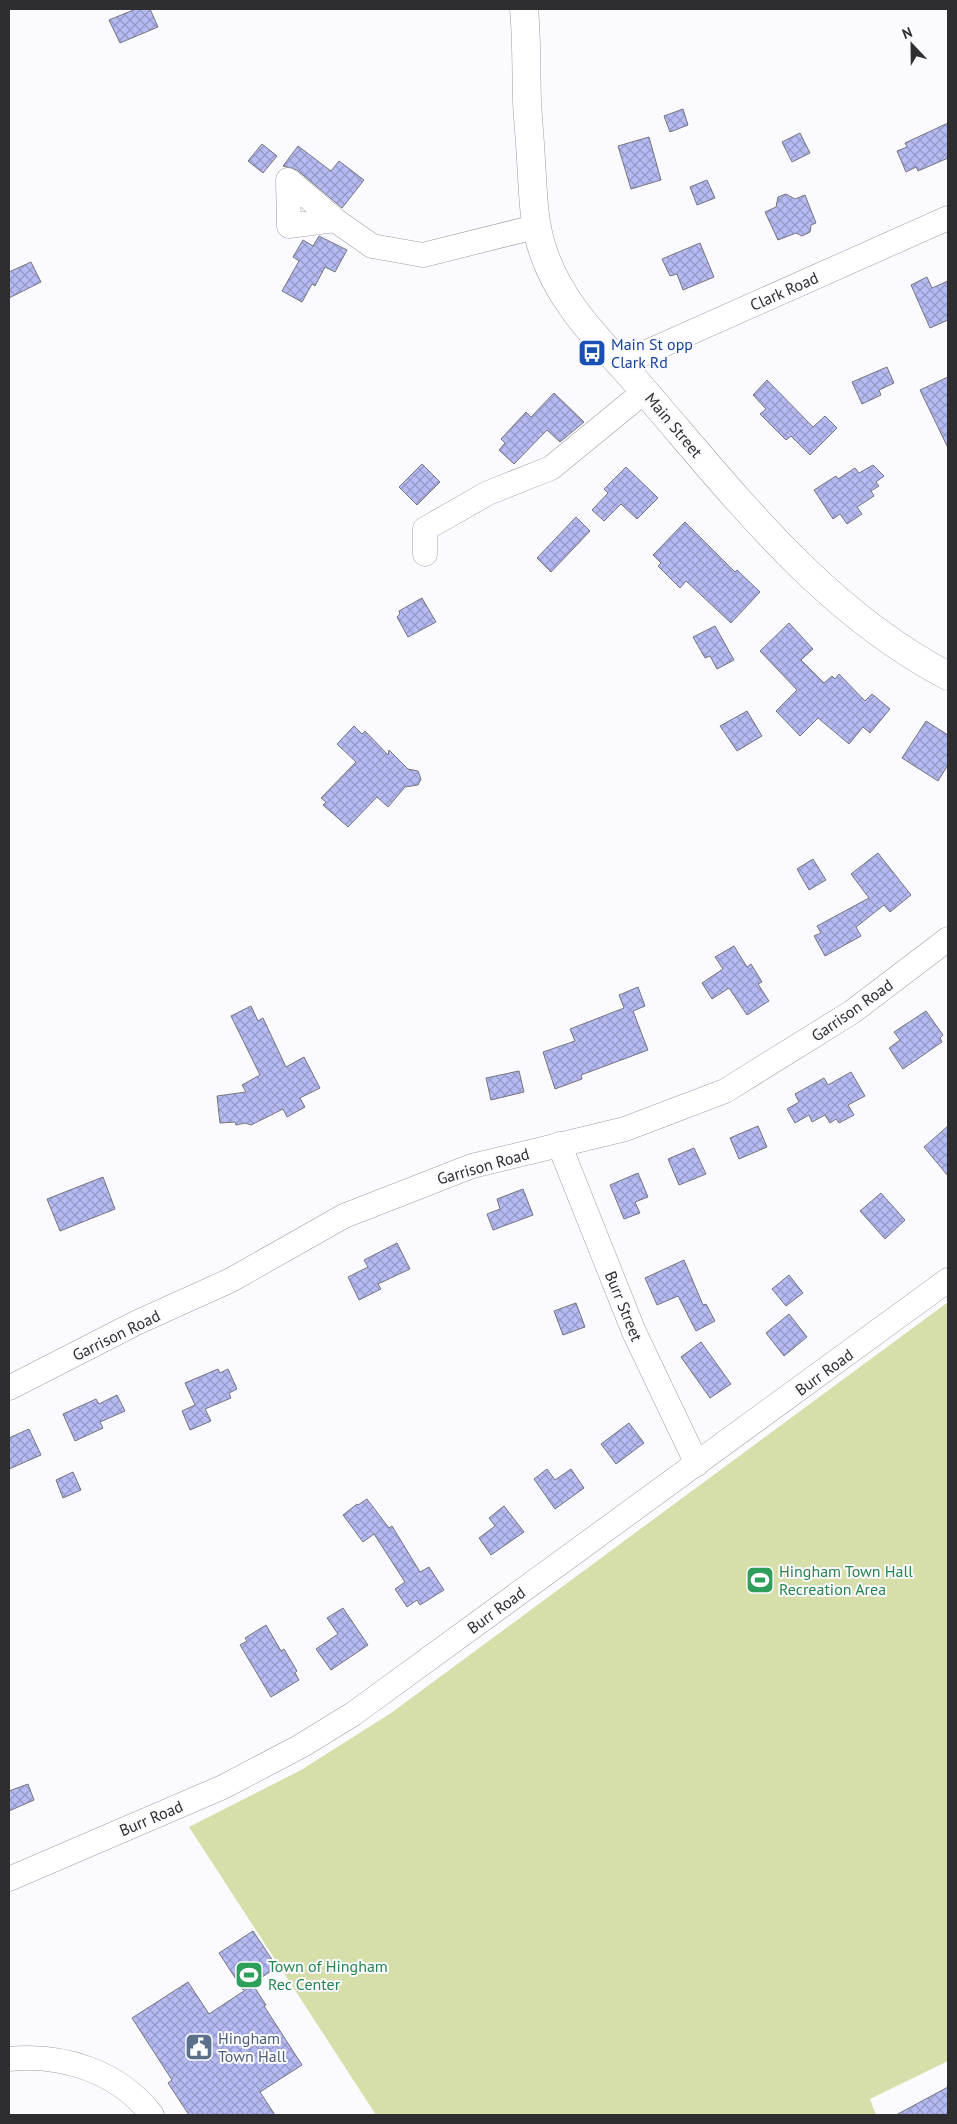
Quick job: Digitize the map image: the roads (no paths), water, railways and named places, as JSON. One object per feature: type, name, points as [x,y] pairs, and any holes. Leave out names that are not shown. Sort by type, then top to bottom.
[{"type":"main road","name":"Main Street","points":[[524,9],[528,47],[527,101],[535,227],[552,276],[589,330],[646,391],[719,479],[781,547],[824,588],[892,643],[948,676]]},
{"type":"street","name":"Clark Road","points":[[620,364],[948,218]]},
{"type":"street","points":[[336,220],[372,246],[423,255],[535,227]]},
{"type":"street","points":[[425,554],[425,529],[488,493],[551,468],[646,391]]},
{"type":"street","name":"Garrison Road","points":[[9,1388],[136,1323],[231,1280],[344,1216],[472,1166],[625,1129],[725,1091],[852,1012],[948,939]]},
{"type":"street","name":"Burr Street","points":[[559,1144],[634,1332],[697,1464]]},
{"type":"street","name":"Burr Road","points":[[9,1879],[223,1787],[301,1746],[353,1714],[948,1280]]},
{"type":"street","points":[[9,2059],[48,2058],[70,2062],[102,2074],[141,2101],[152,2115]]},
{"type":"place","name":"Main St opp Clark Rd","points":[[592,353]]},
{"type":"place","name":"Hingham Town Hall Recreation Area","points":[[760,1580]]},
{"type":"place","name":"Town of Hingham Rec Center","points":[[249,1975]]},
{"type":"place","name":"Hingham Town Hall","points":[[199,2047]]}]
